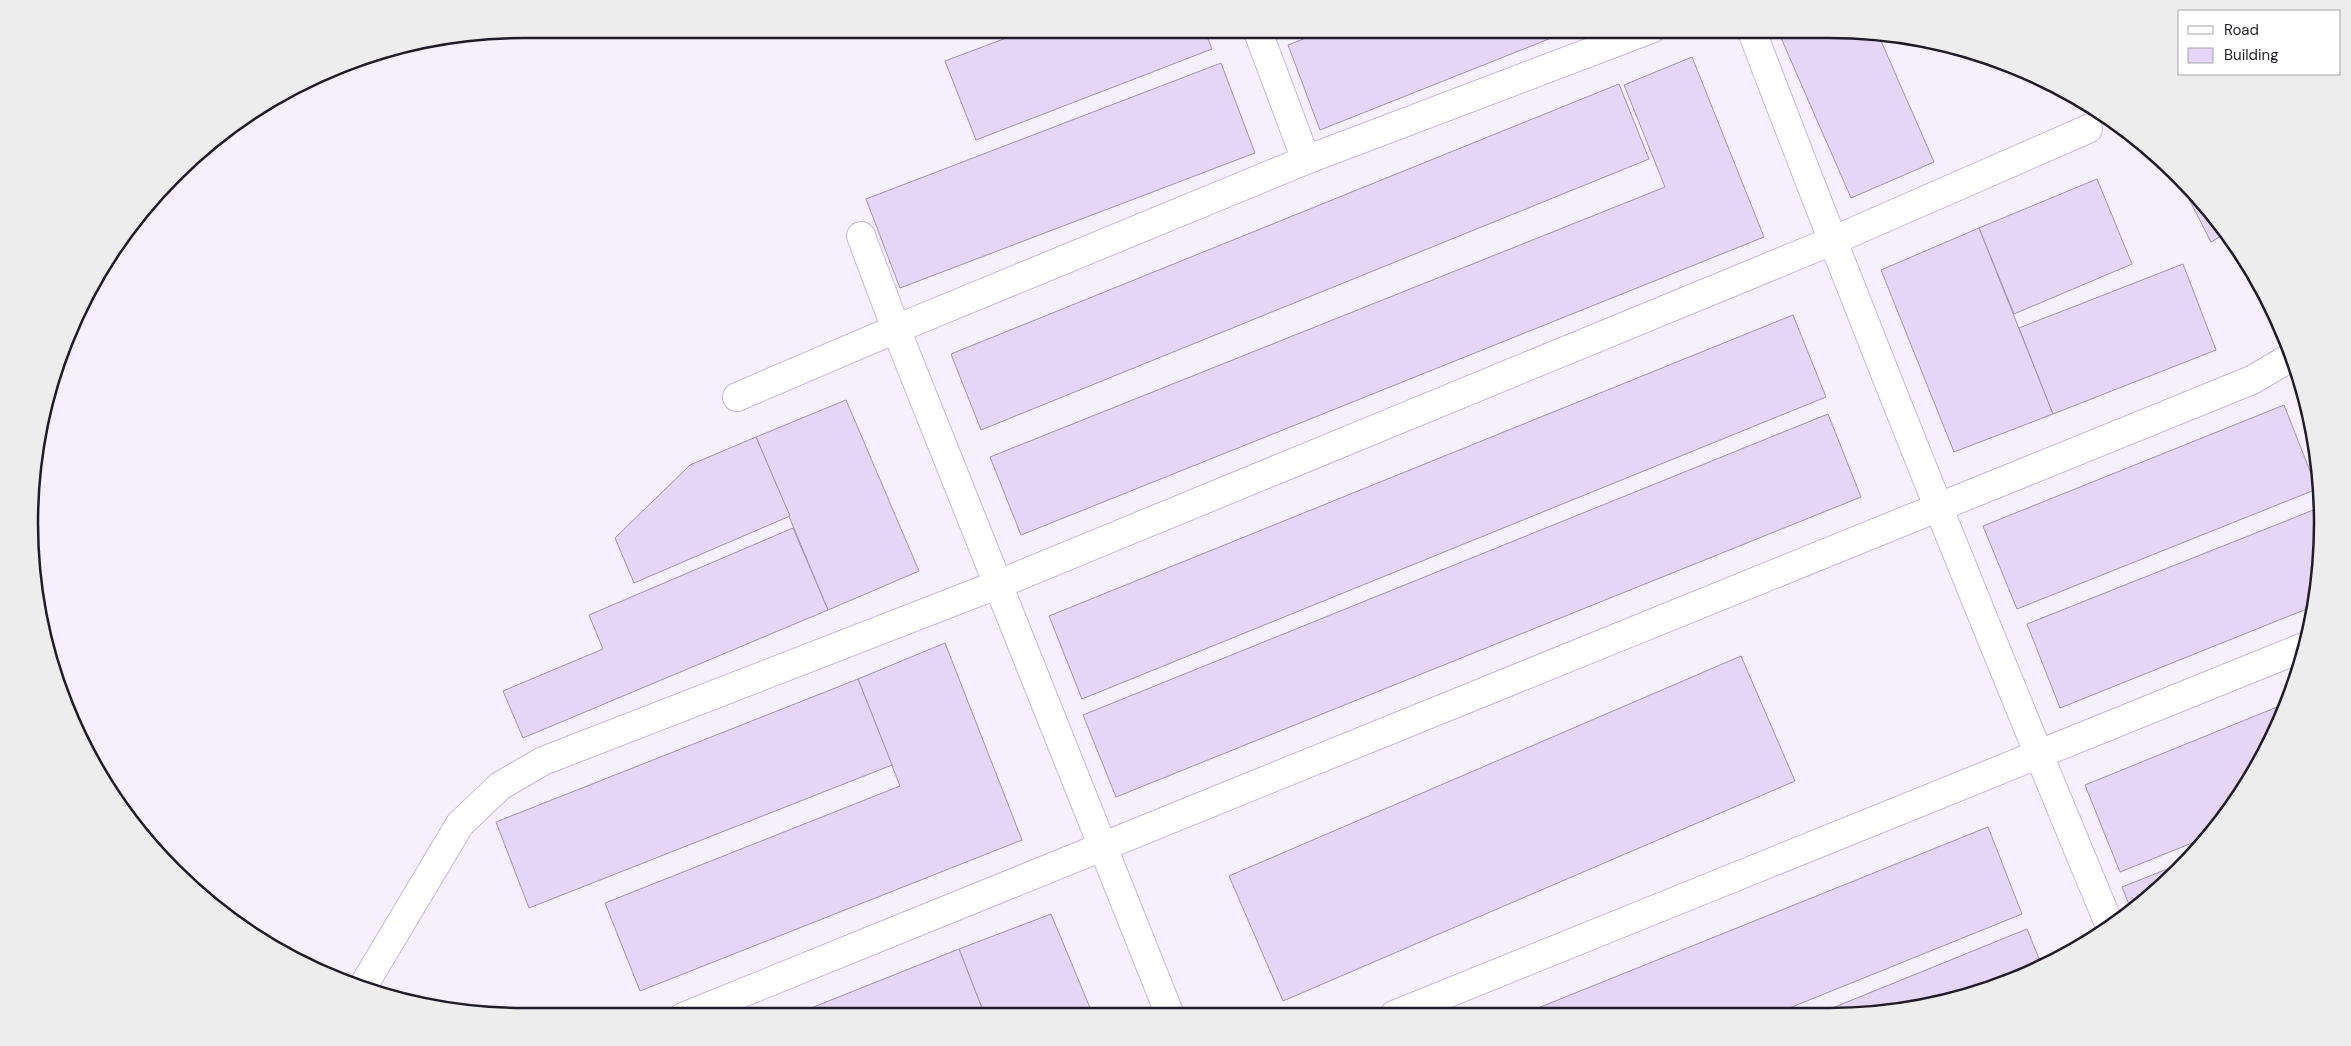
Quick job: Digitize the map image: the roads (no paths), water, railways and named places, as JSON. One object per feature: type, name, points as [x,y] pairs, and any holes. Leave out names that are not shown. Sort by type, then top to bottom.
[{"type":"street","points":[[1260,38],[1306,160]]},
{"type":"street","points":[[736,397],[1306,160],[1628,38]]},
{"type":"street","points":[[1754,38],[1937,507],[2108,920]]},
{"type":"street","points":[[365,982],[460,824],[500,786],[543,761],[999,584],[1832,241],[2088,129]]},
{"type":"street","points":[[862,236],[896,329],[1167,1008]]},
{"type":"street","points":[[705,1008],[2252,380],[2285,360]]},
{"type":"street","points":[[1409,1008],[2297,650]]}]
